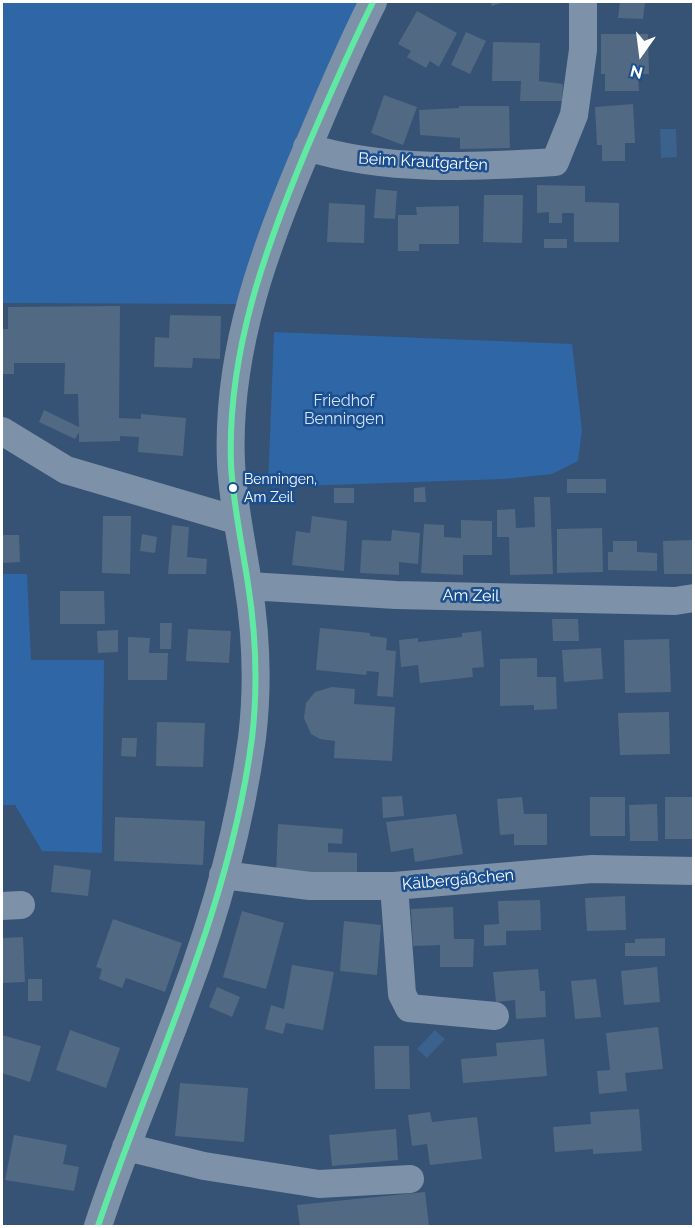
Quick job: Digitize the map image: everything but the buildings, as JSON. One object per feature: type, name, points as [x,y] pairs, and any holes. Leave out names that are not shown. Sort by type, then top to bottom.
[{"type":"street","points":[[98,1227],[126,1147],[184,998],[223,875],[245,779],[255,703],[249,586],[236,520],[231,431],[241,341],[267,245],[307,147],[373,2]]},
{"type":"street","name":"Beim Krautgarten","points":[[307,147],[342,158],[467,167],[555,162],[574,115],[583,50],[583,2]]},
{"type":"street","points":[[2,431],[66,470],[236,520]]},
{"type":"street","name":"Am Zeil","points":[[249,586],[396,595],[675,601],[693,598]]},
{"type":"street","name":"Kälbergäßchen","points":[[223,875],[310,886],[394,886],[592,869],[693,871]]},
{"type":"street","points":[[394,886],[402,994],[409,1008],[495,1016]]},
{"type":"street","points":[[126,1147],[204,1166],[319,1184],[410,1179]]},
{"type":"green space","points":[[2,2],[360,2],[239,304],[2,303]]},
{"type":"green space","name":"Friedhof Benningen","points":[[274,332],[572,344],[582,430],[578,461],[552,474],[505,479],[268,487]]},
{"type":"green space","points":[[2,574],[27,574],[31,660],[104,660],[102,853],[42,851],[15,805],[2,805]]},
{"type":"shaded area","points":[[660,129],[676,129],[677,157],[661,158]]},
{"type":"shaded area","points":[[435,1030],[445,1039],[427,1058],[417,1049]]},
{"type":"transit line","points":[[98,1226],[208,925],[241,801],[252,738],[255,700],[254,642],[251,603],[231,464],[231,423],[242,342],[263,263],[277,224],[307,148],[373,2]]},
{"type":"place","name":"Benningen, Am Zeil","points":[[233,488]]}]
